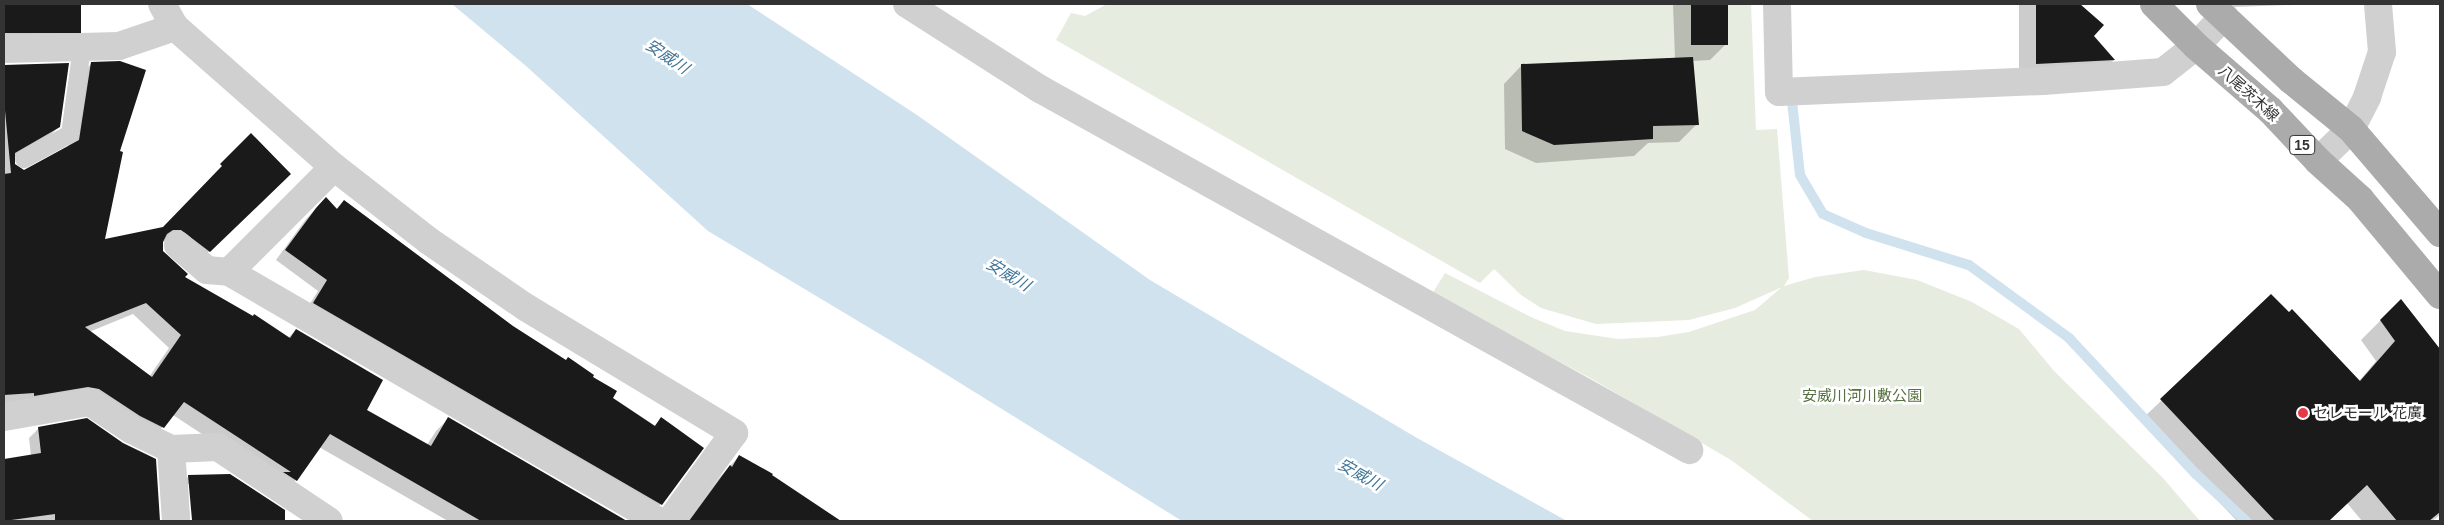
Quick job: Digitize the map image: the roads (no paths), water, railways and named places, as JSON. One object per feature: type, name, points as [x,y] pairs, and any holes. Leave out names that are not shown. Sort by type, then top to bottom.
[{"type":"main road","name":"八尾茨木線","points":[[2154,4],[2196,46],[2270,110],[2318,162],[2360,200],[2440,295]]},
{"type":"main road","points":[[2217,10],[2291,80],[2351,129],[2440,233]]},
{"type":"street","points":[[907,4],[1040,89],[1689,450]]},
{"type":"street","points":[[1777,4],[1779,92],[2043,81],[2163,72],[2196,46],[2217,10]]},
{"type":"street","points":[[2318,162],[2351,129],[2367,97],[2382,52],[2378,4]]},
{"type":"street","points":[[4,49],[119,46],[169,15],[334,167],[428,241],[527,308],[734,433],[670,521]]},
{"type":"street","points":[[229,272],[334,167]]},
{"type":"street","points":[[178,245],[207,270],[229,272],[658,521]]},
{"type":"street","points":[[4,417],[90,402],[132,430],[171,449],[218,447],[329,521]]},
{"type":"street","points":[[171,449],[176,521]]},
{"type":"lane","points":[[24,159],[70,134],[82,47]]},
{"type":"water","name":"安威川","points":[[452,4],[747,4],[917,115],[1150,280],[1417,438],[1567,521],[1182,521],[923,360],[708,231],[526,66]]},
{"type":"waterway","points":[[1791,92],[1800,175],[1823,214],[1866,233],[1969,265],[2069,338],[2196,474],[2246,521]]},
{"type":"place","name":"セレモール 花廣","points":[[2303,413]]},
{"type":"park label","name":"安威川河川敷公園","points":[[1862,396]]}]
